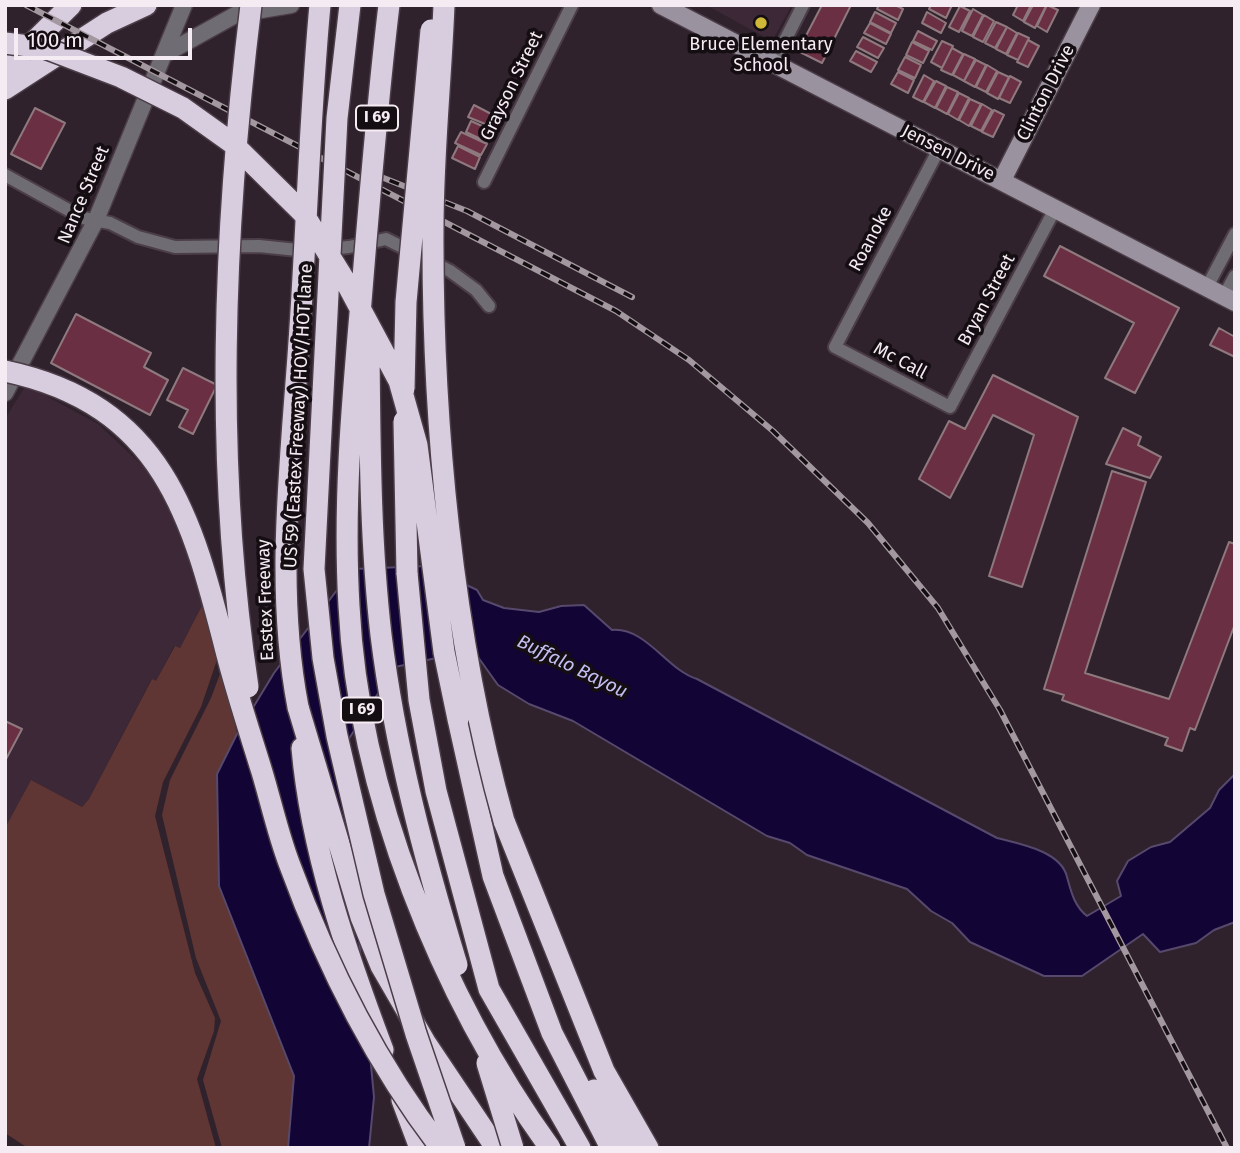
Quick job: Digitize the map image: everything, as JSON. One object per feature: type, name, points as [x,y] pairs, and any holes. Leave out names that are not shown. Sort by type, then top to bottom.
[{"type":"highway","points":[[5,70],[71,5]]},
{"type":"highway","points":[[5,89],[107,23],[145,5]]},
{"type":"highway","points":[[251,5],[241,85],[226,307],[229,534],[238,621],[263,777]]},
{"type":"highway","name":"Eastex Freeway","points":[[320,5],[289,460],[285,587],[291,671],[298,707],[353,892],[381,966],[425,1042],[496,1148]]},
{"type":"highway","name":"US 59 (Eastex Freeway) HOV/HOT lane","points":[[350,5],[337,118],[314,569],[323,658],[337,736],[374,894],[416,1034],[455,1148]]},
{"type":"highway","name":"I 69","points":[[389,5],[366,231],[349,440],[349,608],[362,709],[381,795],[401,861],[441,958],[520,1105],[550,1148]]},
{"type":"highway","points":[[435,5],[425,71],[406,302],[403,468],[408,609],[416,674],[436,791],[489,989],[580,1148]]},
{"type":"highway","points":[[444,5],[433,227],[438,398],[455,570],[480,720],[505,821],[556,957],[604,1071],[648,1148]]},
{"type":"highway","points":[[5,43],[45,48],[121,77],[183,108],[232,143],[303,213],[347,284],[399,381],[417,445],[444,652],[471,781],[488,841],[556,1008],[598,1098],[629,1148]]},
{"type":"highway","points":[[366,231],[371,502],[381,635],[396,729],[433,888],[513,1148]]},
{"type":"highway","points":[[5,372],[73,391],[116,422],[164,475],[196,540],[289,863],[366,1036],[441,1148]]},
{"type":"highway","points":[[298,707],[306,797],[338,915],[361,989],[420,1148]]},
{"type":"highway","points":[[488,841],[493,876],[552,1033],[611,1148]]},
{"type":"main road","name":"Jensen Drive","points":[[661,5],[1229,299]]},
{"type":"main road","name":"Clinton Drive","points":[[1002,180],[1091,5]]},
{"type":"street","name":"Nance Street","points":[[5,393],[96,220],[167,53],[176,21],[184,5]]},
{"type":"street","points":[[167,53],[237,14],[291,5]]},
{"type":"street","name":"Grayson Street","points":[[484,182],[572,5]]},
{"type":"street","points":[[773,64],[803,5]]},
{"type":"street","name":"Roanoke","points":[[835,346],[939,149]]},
{"type":"street","points":[[5,175],[83,218],[175,247],[259,246],[307,251],[349,247],[386,239],[450,271],[476,289],[489,306]]},
{"type":"street","name":"Bryan Street","points":[[950,407],[1055,209]]},
{"type":"street","points":[[1207,287],[1235,234]]},
{"type":"street","points":[[1229,299],[1235,276]]},
{"type":"street","name":"Mc Call","points":[[835,346],[950,407]]},
{"type":"shaded area","name":"Bruce Elementary School","points":[[706,5],[792,5],[772,41]]},
{"type":"shaded area","points":[[26,385],[98,424],[161,483],[206,598],[180,648],[174,646],[156,682],[151,680],[89,799],[82,807],[31,780],[5,828],[5,419]]},
{"type":"shaded area","points":[[206,598],[219,654],[201,707],[163,782],[155,816],[195,973],[215,1018],[214,1031],[197,1079],[216,1148],[28,1148],[5,1133],[5,828],[31,780],[82,807],[89,799],[152,679],[156,681],[175,646],[180,648]]},
{"type":"shaded area","points":[[223,666],[237,734],[217,774],[219,886],[294,1076],[288,1148],[222,1148],[203,1080],[221,1021],[196,958],[162,815],[170,780],[211,698]]},
{"type":"water","name":"Buffalo Bayou","points":[[427,566],[477,590],[483,600],[504,608],[539,612],[561,606],[584,605],[612,630],[635,635],[686,674],[997,838],[1028,846],[1048,855],[1063,868],[1076,903],[1087,916],[1121,896],[1117,881],[1128,861],[1151,847],[1170,842],[1210,808],[1219,790],[1235,774],[1235,922],[1214,930],[1196,943],[1160,952],[1143,934],[1082,976],[1044,976],[970,942],[952,923],[931,911],[907,889],[807,855],[790,843],[767,836],[573,721],[529,704],[498,685],[473,650],[395,667],[341,751],[374,1097],[369,1148],[288,1148],[294,1076],[219,886],[217,774],[237,734],[274,673],[353,569]]},
{"type":"building","points":[[822,5],[851,5],[822,63],[798,51]]},
{"type":"building","points":[[879,5],[895,5],[903,9],[898,20],[877,9]]},
{"type":"building","points":[[931,5],[952,5],[946,18],[929,9]]},
{"type":"building","points":[[1018,5],[1031,5],[1023,21],[1013,15]]},
{"type":"building","points":[[1033,5],[1046,6],[1035,28],[1024,22]]},
{"type":"building","points":[[1047,5],[1058,10],[1047,32],[1037,26]]},
{"type":"building","points":[[960,6],[970,11],[959,32],[949,27]]},
{"type":"building","points":[[973,9],[983,15],[972,36],[962,31]]},
{"type":"building","points":[[875,12],[896,23],[891,33],[870,22]]},
{"type":"building","points":[[927,12],[946,23],[941,33],[922,23]]},
{"type":"building","points":[[984,15],[994,21],[983,42],[973,37]]},
{"type":"building","points":[[996,22],[1007,27],[995,48],[985,43]]},
{"type":"building","points":[[870,23],[891,34],[886,44],[864,33]]},
{"type":"building","points":[[1007,27],[1017,33],[1006,54],[996,49]]},
{"type":"building","points":[[918,31],[937,41],[932,50],[913,41]]},
{"type":"building","points":[[1018,33],[1029,38],[1018,60],[1007,55]]},
{"type":"building","points":[[863,37],[884,48],[878,58],[857,47]]},
{"type":"building","points":[[1028,40],[1039,46],[1028,67],[1017,62]]},
{"type":"building","points":[[942,41],[953,46],[942,68],[931,62]]},
{"type":"building","points":[[912,42],[929,51],[923,63],[906,55]]},
{"type":"building","points":[[952,48],[963,54],[952,75],[941,70]]},
{"type":"building","points":[[856,51],[877,62],[871,72],[850,61]]},
{"type":"building","points":[[964,54],[975,59],[964,81],[953,75]]},
{"type":"building","points":[[905,57],[921,65],[915,78],[898,70]]},
{"type":"building","points":[[976,60],[986,65],[975,87],[964,81]]},
{"type":"building","points":[[987,65],[997,71],[986,92],[976,87]]},
{"type":"building","points":[[898,72],[914,80],[908,93],[891,84]]},
{"type":"building","points":[[998,72],[1009,77],[998,99],[987,93]]},
{"type":"building","points":[[924,75],[934,81],[923,102],[913,97]]},
{"type":"building","points":[[1010,76],[1021,82],[1010,103],[999,98]]},
{"type":"building","points":[[936,81],[946,86],[935,108],[924,102]]},
{"type":"building","points":[[947,87],[958,92],[947,114],[936,108]]},
{"type":"building","points":[[959,93],[969,98],[958,120],[948,114]]},
{"type":"building","points":[[970,99],[981,104],[969,126],[959,120]]},
{"type":"building","points":[[982,104],[992,110],[981,131],[971,126]]},
{"type":"building","points":[[474,105],[497,117],[495,128],[468,117]]},
{"type":"building","points":[[35,108],[65,123],[41,169],[11,154]]},
{"type":"building","points":[[994,110],[1004,115],[993,137],[982,132]]},
{"type":"building","points":[[471,121],[493,131],[487,142],[466,132]]},
{"type":"building","points":[[461,132],[487,144],[481,155],[455,143]]},
{"type":"building","points":[[458,146],[480,157],[475,169],[452,158]]},
{"type":"building","points":[[1060,246],[1179,308],[1135,393],[1105,378],[1134,323],[1044,276]]},
{"type":"building","points":[[76,314],[151,353],[144,367],[168,380],[150,415],[51,363]]},
{"type":"building","points":[[1219,328],[1235,337],[1235,357],[1210,345]]},
{"type":"building","points":[[183,368],[217,385],[193,434],[179,427],[188,410],[167,400]]},
{"type":"building","points":[[993,375],[1078,417],[1022,587],[989,576],[1034,435],[993,415],[950,498],[919,479],[949,421],[965,429]]},
{"type":"building","points":[[1123,428],[1141,437],[1138,445],[1161,457],[1150,478],[1106,464]]},
{"type":"building","points":[[1112,471],[1146,482],[1085,673],[1169,699],[1229,542],[1235,544],[1235,624],[1195,730],[1190,728],[1182,751],[1165,745],[1168,738],[1062,700],[1064,695],[1044,689]]},
{"type":"building","points":[[5,721],[22,729],[5,761]]},
{"type":"railway","points":[[26,5],[616,311],[689,360],[773,431],[868,523],[938,608],[1000,710],[1227,1148]]},
{"type":"railway","points":[[371,173],[467,211],[632,297]]},
{"type":"place","name":"Bruce Elementary School","points":[[761,23]]}]
